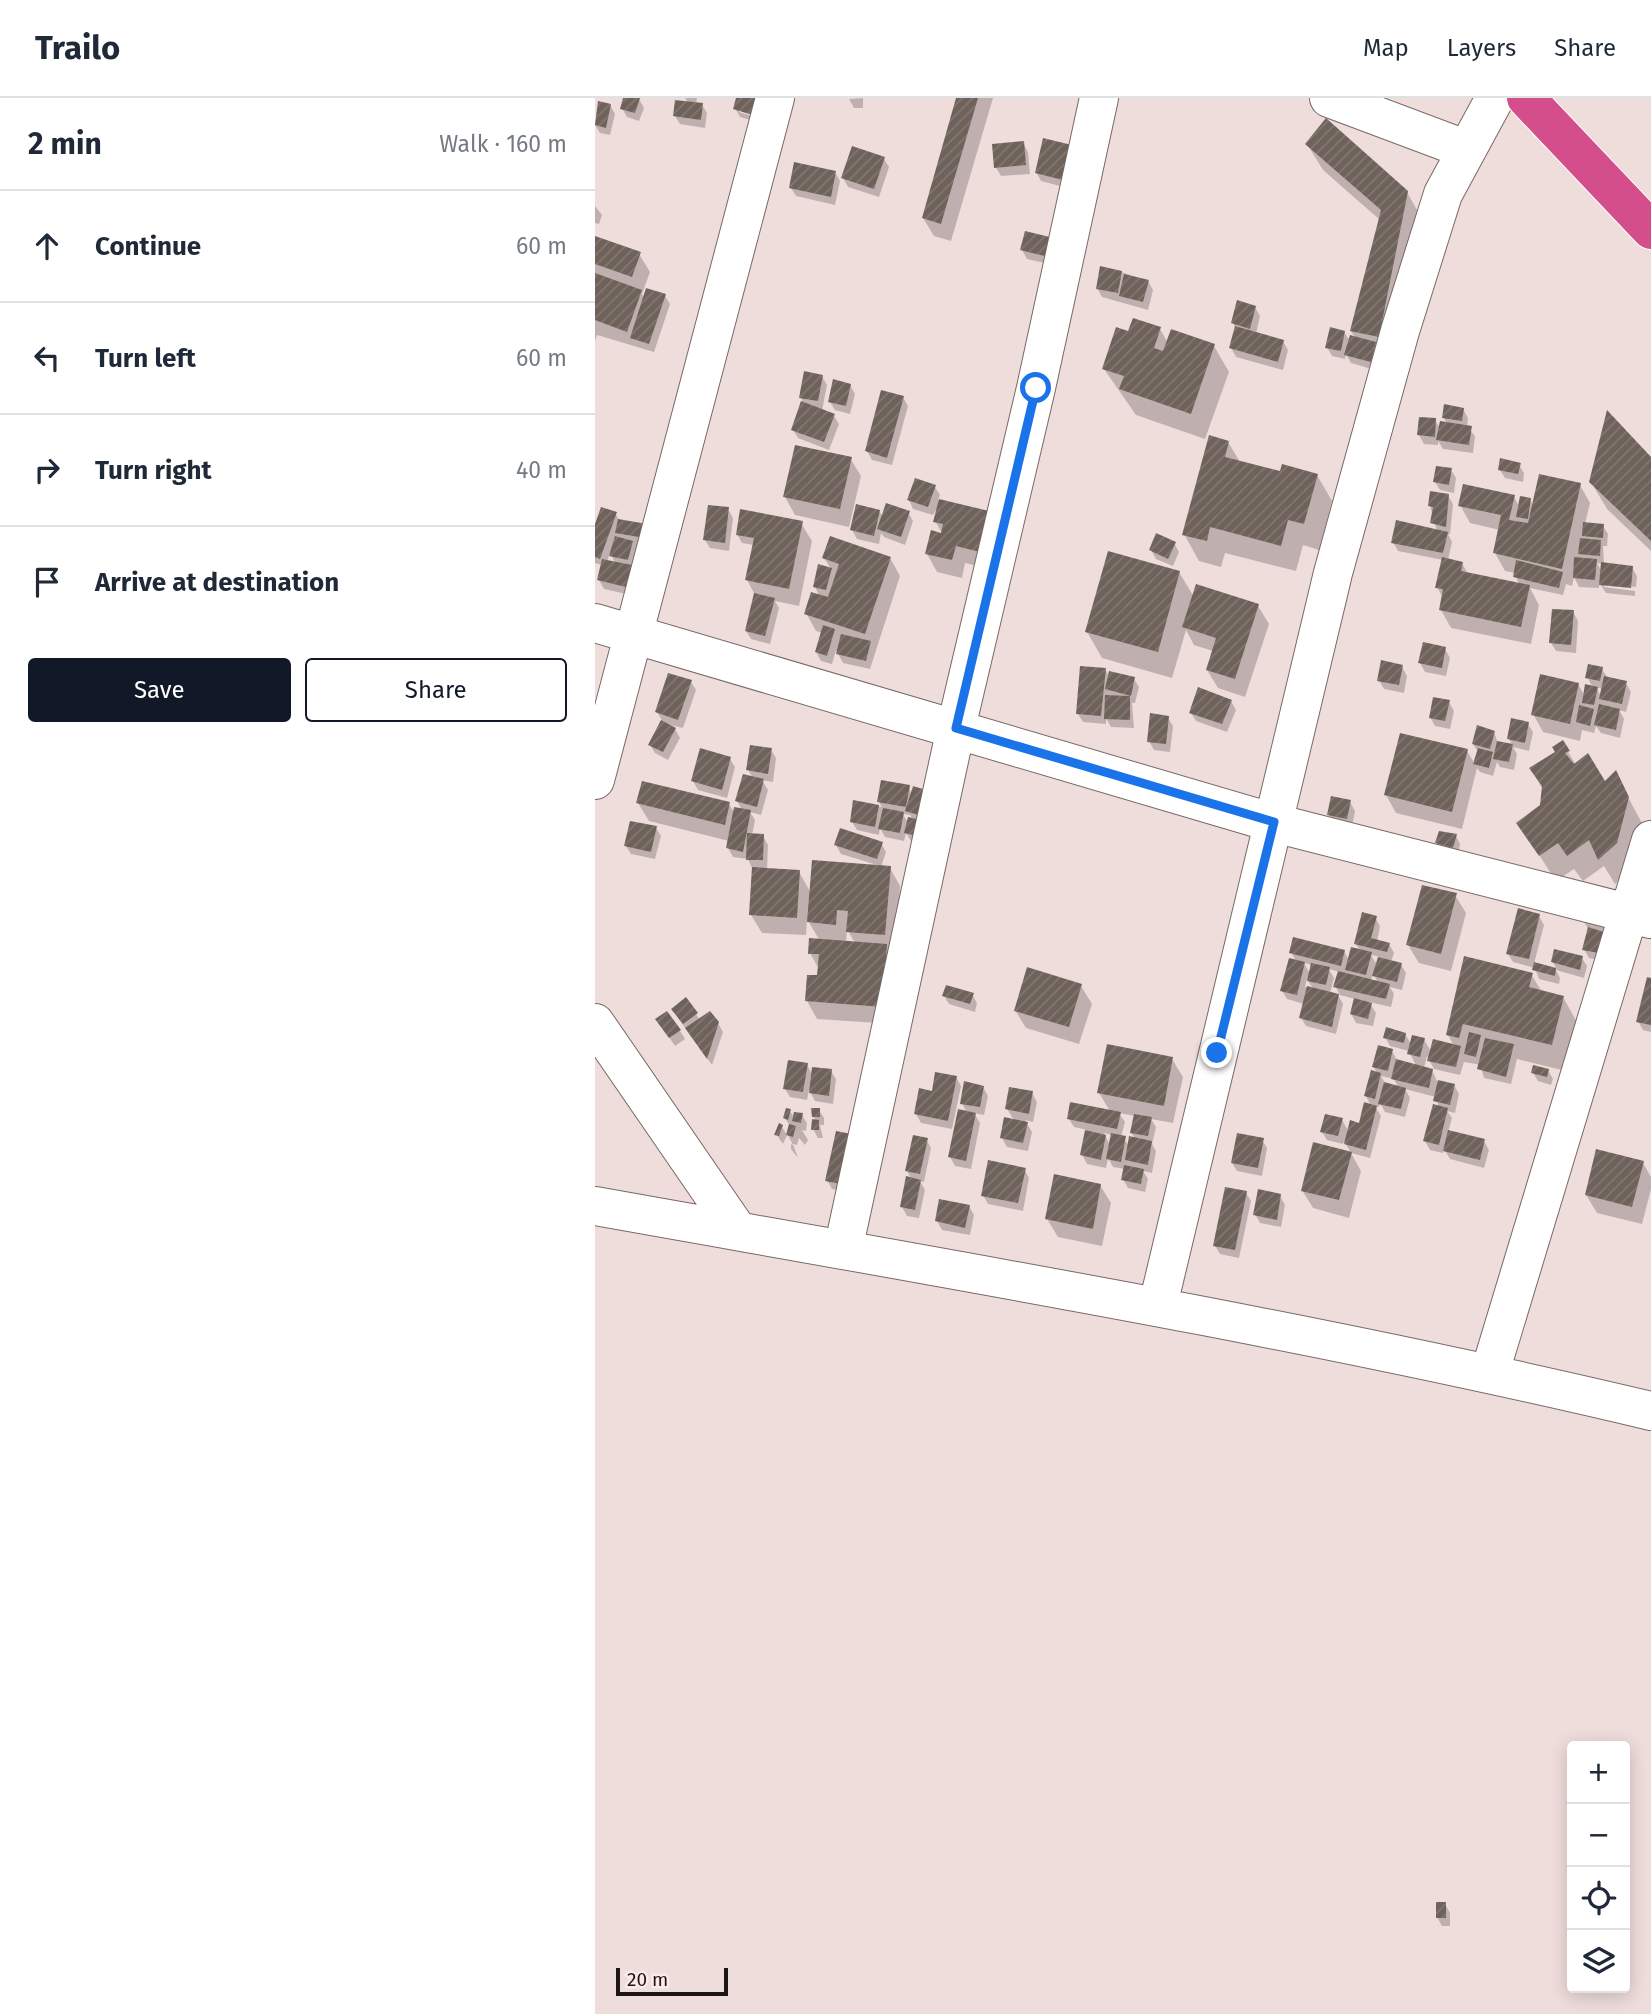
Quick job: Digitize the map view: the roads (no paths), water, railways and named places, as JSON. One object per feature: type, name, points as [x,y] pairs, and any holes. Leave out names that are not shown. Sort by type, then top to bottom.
[{"type":"highway","points":[[1525,98],[1651,230]]},
{"type":"street","points":[[595,780],[775,98]]},
{"type":"street","points":[[843,1250],[956,728],[1033,402],[1099,98]]},
{"type":"street","points":[[1329,98],[1465,149]]},
{"type":"street","points":[[1158,1305],[1333,573],[1400,331],[1443,194],[1495,98]]},
{"type":"street","points":[[595,624],[1274,822],[1640,917]]},
{"type":"street","points":[[1490,1373],[1640,917],[1651,841]]},
{"type":"street","points":[[595,1023],[738,1231]]},
{"type":"street","points":[[595,1206],[1158,1305],[1490,1373],[1651,1411]]}]
